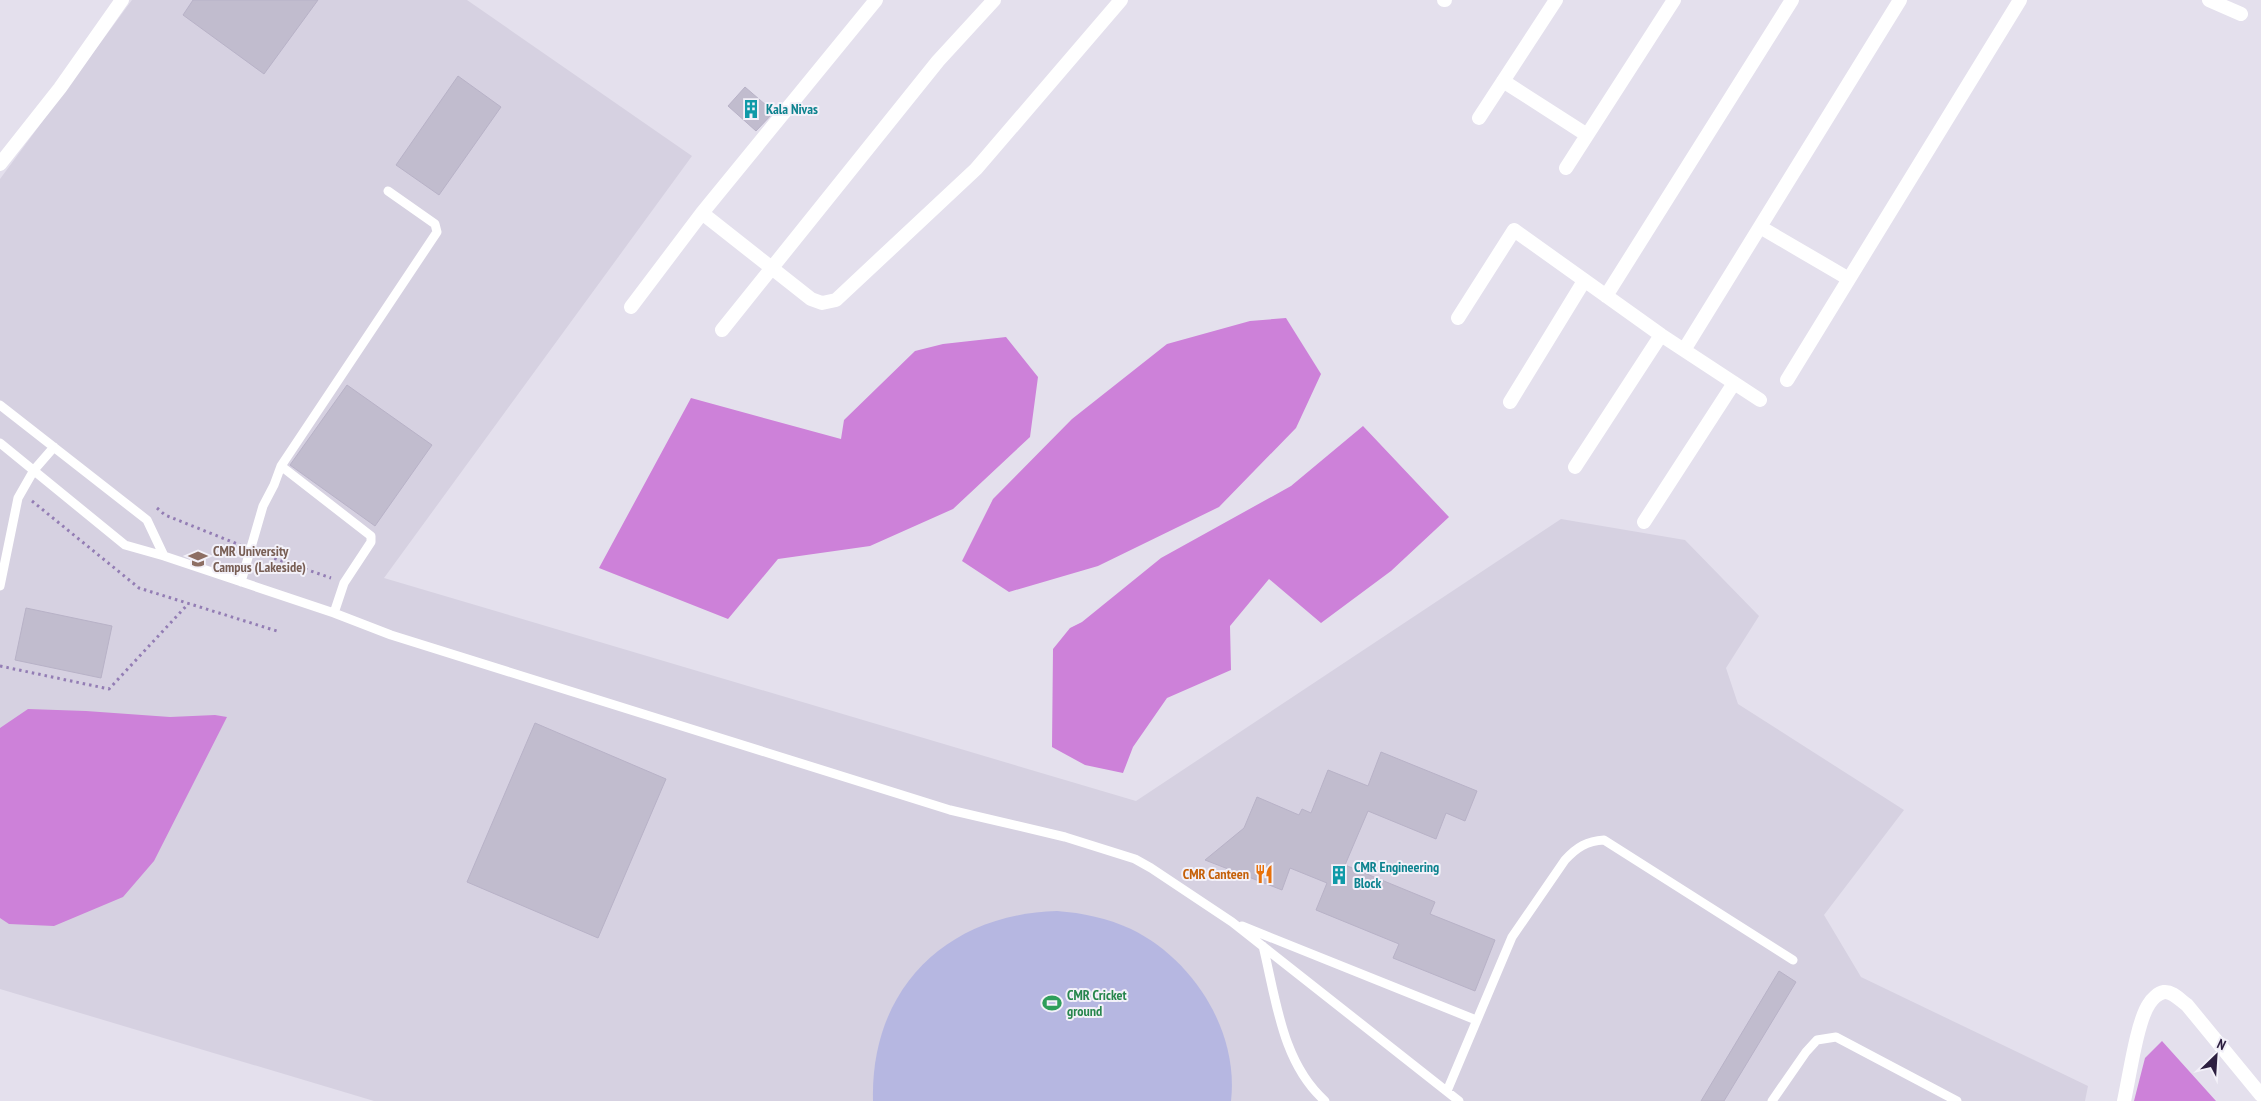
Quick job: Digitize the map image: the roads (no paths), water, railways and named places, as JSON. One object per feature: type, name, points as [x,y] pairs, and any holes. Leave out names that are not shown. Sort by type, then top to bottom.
[{"type":"street","points":[[0,164],[60,88],[122,0]]},
{"type":"street","points":[[631,307],[702,213],[876,0]]},
{"type":"street","points":[[722,330],[938,61],[994,0]]},
{"type":"street","points":[[702,213],[811,299],[822,303],[836,300],[976,169],[1122,0]]},
{"type":"street","points":[[1479,118],[1556,0]]},
{"type":"street","points":[[1566,168],[1674,0]]},
{"type":"street","points":[[1606,296],[1792,0]]},
{"type":"street","points":[[1684,350],[1900,0]]},
{"type":"street","points":[[1787,380],[2020,0]]},
{"type":"street","points":[[2208,0],[2240,14]]},
{"type":"street","points":[[1503,81],[1587,135]]},
{"type":"street","points":[[1760,227],[1849,279]]},
{"type":"street","points":[[1458,318],[1514,230],[1661,335],[1760,400]]},
{"type":"street","points":[[1510,402],[1584,281]]},
{"type":"street","points":[[1575,466],[1661,335]]},
{"type":"street","points":[[1644,522],[1734,383]]},
{"type":"street","points":[[2124,1101],[2143,1017],[2149,1004],[2158,995],[2165,992],[2174,995],[2186,1005],[2261,1095]]},
{"type":"lane","points":[[241,582],[252,550],[263,506],[281,466],[437,232],[435,224],[388,191]]},
{"type":"lane","points":[[0,405],[147,520],[164,556]]},
{"type":"lane","points":[[0,443],[125,545],[164,556],[334,613],[391,635],[950,810],[1108,849],[1152,868],[1232,922],[1460,1101]]},
{"type":"lane","points":[[0,586],[18,498],[34,470],[54,447]]},
{"type":"lane","points":[[281,466],[371,536],[371,542],[344,583],[334,613]]},
{"type":"lane","points":[[1447,1091],[1512,937],[1565,860],[1575,850],[1589,841],[1604,840],[1793,960]]},
{"type":"lane","points":[[1232,922],[1476,1020]]},
{"type":"lane","points":[[1263,946],[1290,1050],[1310,1087],[1325,1101]]},
{"type":"lane","points":[[1772,1101],[1806,1052],[1817,1040],[1836,1037],[1957,1101]]},
{"type":"place","name":"Kala Nivas","points":[[751,109]]},
{"type":"place","name":"CMR University Campus (Lakeside)","points":[[198,559]]},
{"type":"place","name":"CMR Canteen","points":[[1264,874]]},
{"type":"place","name":"CMR Engineering Block","points":[[1339,875]]},
{"type":"place","name":"CMR Cricket ground","points":[[1052,1003]]}]
